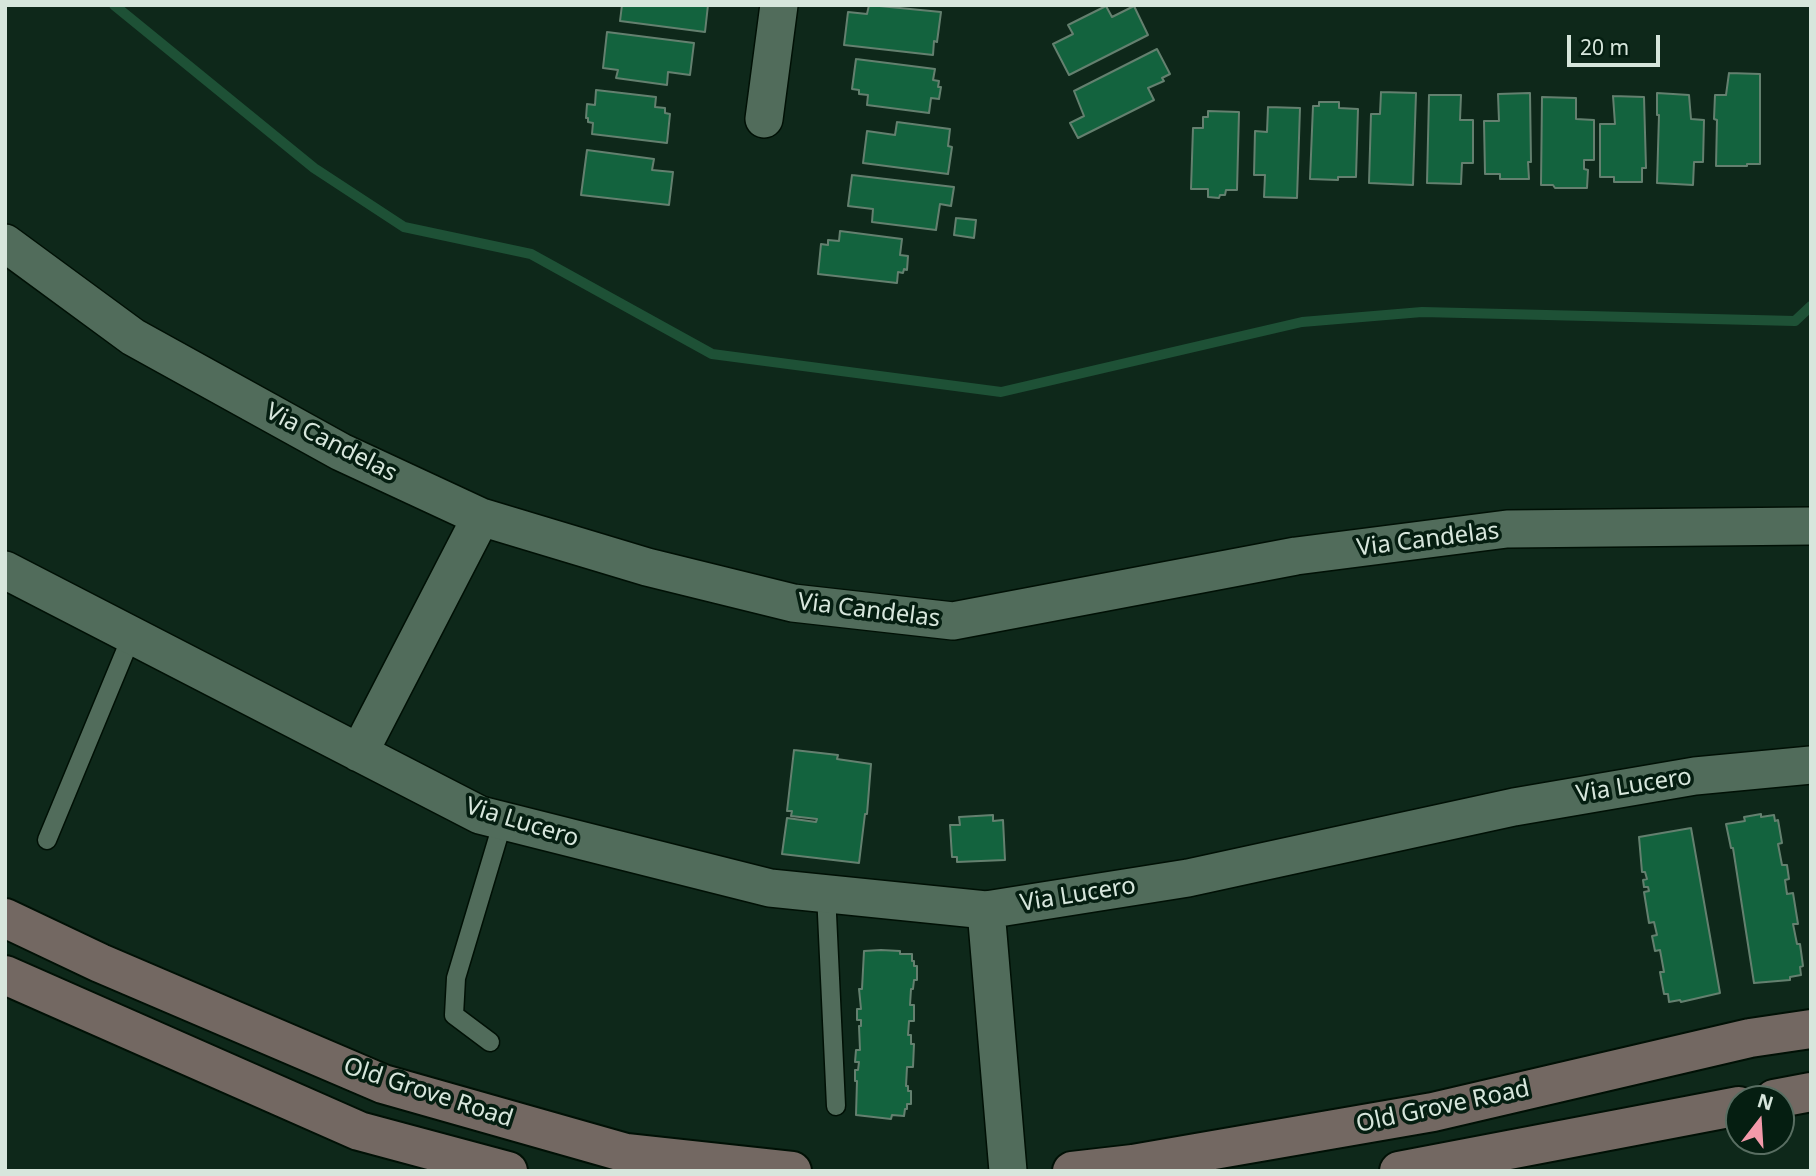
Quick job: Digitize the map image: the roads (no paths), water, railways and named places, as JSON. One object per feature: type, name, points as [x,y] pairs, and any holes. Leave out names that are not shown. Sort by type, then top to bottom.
[{"type":"main road","name":"Old Grove Road","points":[[5,918],[100,964],[383,1084],[626,1153],[792,1171]]},
{"type":"main road","name":"Old Grove Road","points":[[5,975],[359,1131],[508,1171]]},
{"type":"main road","name":"Old Grove Road","points":[[1072,1171],[1133,1164],[1433,1111],[1750,1038],[1811,1029]]},
{"type":"main road","points":[[1399,1171],[1725,1109]]},
{"type":"street","points":[[764,119],[779,5]]},
{"type":"street","name":"Via Candelas","points":[[5,243],[133,337],[341,452],[481,517],[647,567],[793,603],[953,621],[1296,556],[1507,529],[1811,527]]},
{"type":"street","points":[[359,753],[481,517]]},
{"type":"street","name":"Via Lucero","points":[[5,570],[480,816],[770,888],[986,910],[1188,878],[1527,804],[1695,776],[1811,765]]},
{"type":"street","points":[[986,910],[1007,1171]]},
{"type":"lane","points":[[47,840],[132,635]]},
{"type":"lane","points":[[490,1042],[454,1014],[456,978],[503,821]]},
{"type":"lane","points":[[826,893],[835,1106]]},
{"type":"waterway","points":[[114,5],[314,168],[404,227],[531,254],[712,354],[1001,392],[1302,322],[1422,312],[1795,321],[1811,306]]}]
